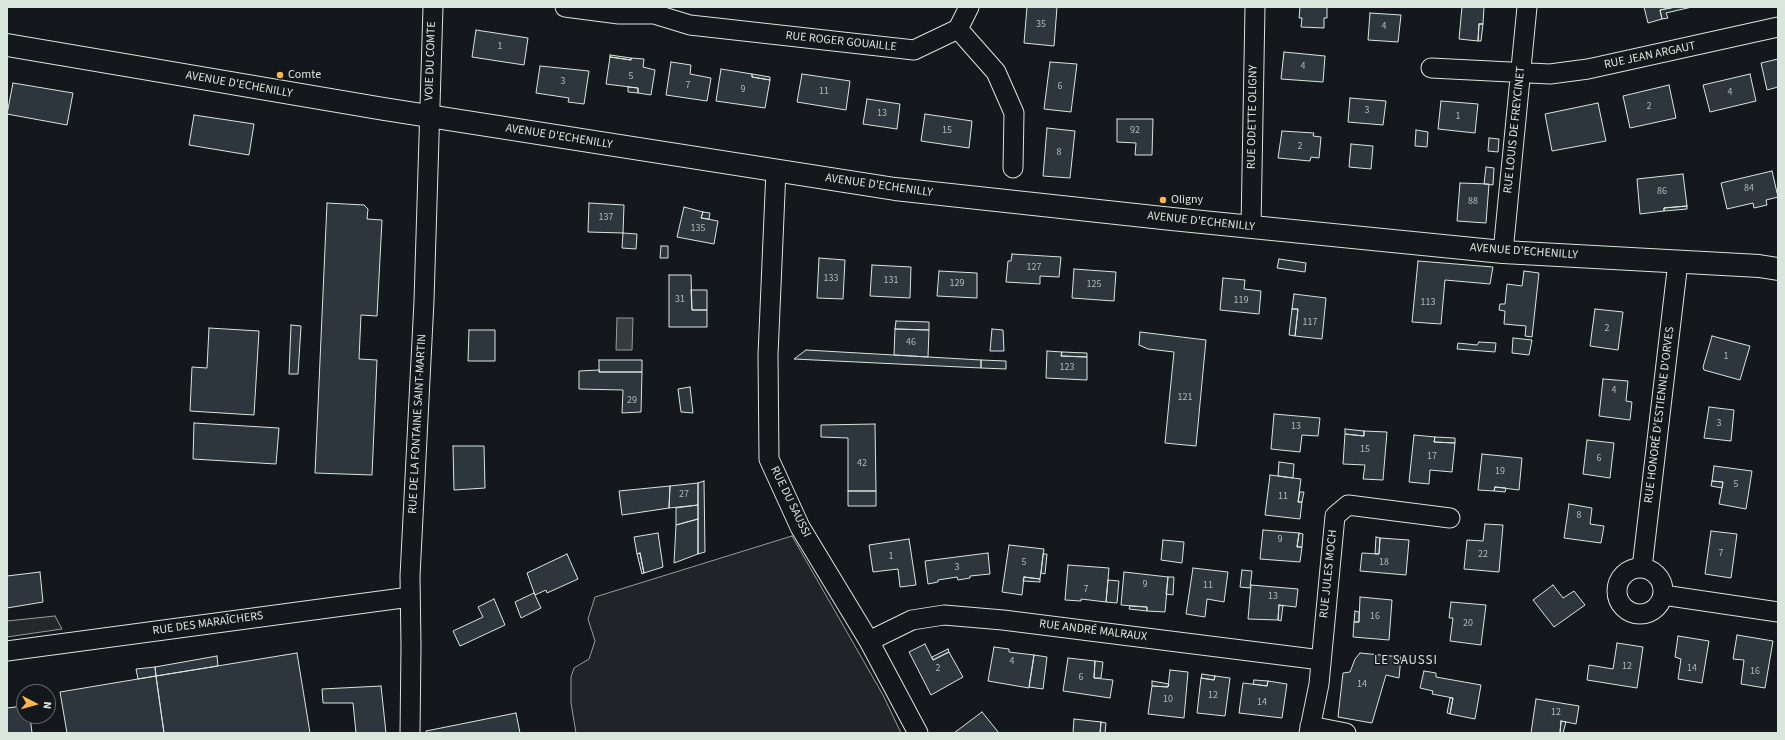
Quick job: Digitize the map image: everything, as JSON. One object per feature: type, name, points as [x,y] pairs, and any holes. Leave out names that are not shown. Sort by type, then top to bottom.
[{"type":"street","name":"VOIE DU COMTE","points":[[429,116],[433,7]]},
{"type":"street","name":"RUE ROGER GOUAILLE","points":[[565,7],[619,14],[655,11],[690,25],[914,50],[958,30]]},
{"type":"street","points":[[969,7],[958,30],[996,72],[1014,113],[1013,168]]},
{"type":"street","name":"RUE ODETTE OLIGNY","points":[[1251,227],[1254,7]]},
{"type":"street","name":"RUE LOUIS DE FREYCINET","points":[[1503,252],[1527,7]]},
{"type":"street","name":"RUE JEAN ARGAUT","points":[[1431,68],[1520,74],[1550,74],[1588,69],[1778,27]]},
{"type":"street","name":"AVENUE D'ECHENILLY","points":[[7,45],[429,116],[895,189],[1503,252],[1772,266]]},
{"type":"street","name":"RUE DE LA FONTAINE SAINT-MARTIN","points":[[410,733],[410,597],[423,308],[429,116]]},
{"type":"street","name":"RUE DU SAUSSI","points":[[776,170],[768,355],[769,459],[800,527],[869,641],[918,733]]},
{"type":"street","name":"RUE HONORÉ D'ESTIENNE D'ORVES","points":[[1642,568],[1678,262]]},
{"type":"street","name":"RUE JULES MOCH","points":[[1346,733],[1309,729],[1319,684],[1335,516],[1348,505],[1450,518]]},
{"type":"street","points":[[1642,568],[1650,570],[1661,580],[1663,595],[1656,609],[1650,613],[1642,615],[1627,611],[1621,606],[1616,592],[1618,584],[1627,572],[1642,568]]},
{"type":"street","points":[[1663,595],[1778,612]]},
{"type":"street","name":"RUE DES MARAÎCHERS","points":[[7,651],[410,597]]},
{"type":"street","name":"RUE ANDRÉ MALRAUX","points":[[869,641],[912,620],[944,615],[1003,620],[1321,660]]},
{"type":"shaded area","points":[[617,318],[633,318],[632,350],[616,350]]},
{"type":"shaded area","points":[[792,536],[883,695],[901,733],[576,733],[571,703],[571,677],[574,668],[589,659],[595,641],[588,619],[595,597]]},
{"type":"shaded area","points":[[55,616],[62,629],[7,637],[7,621]]},
{"type":"building","points":[[1027,7],[1057,7],[1054,46],[1024,43]]},
{"type":"building","points":[[1300,7],[1327,7],[1327,18],[1324,18],[1324,28],[1301,27],[1302,18],[1299,18]]},
{"type":"building","points":[[1462,7],[1484,7],[1483,24],[1479,24],[1478,41],[1459,39]]},
{"type":"building","points":[[1644,7],[1675,7],[1660,10],[1662,19],[1648,23]]},
{"type":"building","points":[[1675,7],[1692,7],[1666,13],[1668,18],[1662,19],[1660,10]]},
{"type":"building","points":[[1370,13],[1401,15],[1398,42],[1368,40]]},
{"type":"building","points":[[1479,24],[1483,24],[1481,41],[1478,41]]},
{"type":"building","points":[[476,30],[528,38],[524,65],[472,57]]},
{"type":"building","points":[[1284,52],[1325,56],[1323,82],[1281,79]]},
{"type":"building","points":[[610,55],[631,58],[631,60],[610,57]]},
{"type":"building","points":[[610,57],[631,60],[631,58],[644,59],[643,67],[655,70],[651,95],[638,93],[638,88],[606,84]]},
{"type":"building","points":[[1778,59],[1778,87],[1767,90],[1761,63]]},
{"type":"building","points":[[671,62],[691,65],[690,74],[711,78],[707,101],[666,95]]},
{"type":"building","points":[[1050,62],[1077,64],[1071,112],[1044,109]]},
{"type":"building","points":[[540,66],[589,71],[584,104],[568,102],[569,98],[536,93]]},
{"type":"building","points":[[721,69],[752,74],[752,77],[770,80],[765,108],[716,101]]},
{"type":"building","points":[[752,74],[770,77],[770,80],[752,77]]},
{"type":"building","points":[[802,74],[850,81],[846,110],[797,102]]},
{"type":"building","points":[[1750,74],[1756,101],[1710,112],[1703,85]]},
{"type":"building","points":[[13,83],[73,93],[67,125],[7,114]]},
{"type":"building","points":[[1669,85],[1676,118],[1630,128],[1623,96]]},
{"type":"building","points":[[628,87],[638,88],[638,93],[628,92]]},
{"type":"building","points":[[1350,98],[1386,101],[1383,125],[1348,122]]},
{"type":"building","points":[[867,99],[900,104],[897,129],[863,124]]},
{"type":"building","points":[[1441,101],[1478,104],[1475,133],[1438,129]]},
{"type":"building","points":[[1598,103],[1606,141],[1552,151],[1545,114]]},
{"type":"building","points":[[925,114],[972,121],[969,148],[921,141]]},
{"type":"building","points":[[194,115],[254,124],[249,155],[189,145]]},
{"type":"building","points":[[1117,119],[1153,119],[1152,155],[1135,155],[1136,143],[1117,142]]},
{"type":"building","points":[[1047,128],[1075,131],[1070,178],[1043,176]]},
{"type":"building","points":[[1416,130],[1428,132],[1427,147],[1415,146]]},
{"type":"building","points":[[1282,131],[1314,133],[1313,136],[1321,137],[1319,158],[1311,157],[1310,161],[1278,158]]},
{"type":"building","points":[[1489,138],[1499,139],[1498,152],[1488,151]]},
{"type":"building","points":[[1351,144],[1373,146],[1371,169],[1349,167]]},
{"type":"building","points":[[1486,167],[1494,168],[1493,185],[1484,184]]},
{"type":"building","points":[[1772,171],[1778,197],[1766,200],[1767,205],[1754,208],[1753,203],[1727,209],[1721,183]]},
{"type":"building","points":[[1683,174],[1687,206],[1664,208],[1664,211],[1640,214],[1637,179]]},
{"type":"building","points":[[1460,183],[1489,184],[1486,223],[1457,221]]},
{"type":"building","points":[[327,203],[364,205],[368,209],[367,219],[382,220],[377,316],[361,315],[359,359],[377,360],[372,475],[315,473]]},
{"type":"building","points":[[589,203],[624,205],[623,233],[588,232]]},
{"type":"building","points":[[1687,206],[1687,209],[1664,211],[1664,208]]},
{"type":"building","points":[[684,207],[703,212],[701,218],[718,221],[714,244],[677,237]]},
{"type":"building","points":[[703,212],[710,213],[709,219],[701,218]]},
{"type":"building","points":[[623,233],[637,234],[636,249],[622,248]]},
{"type":"building","points":[[661,246],[668,246],[668,258],[660,258]]},
{"type":"building","points":[[1012,254],[1061,257],[1059,277],[1040,276],[1040,284],[1006,282],[1008,261],[1011,261]]},
{"type":"building","points":[[819,258],[845,260],[843,299],[817,298]]},
{"type":"building","points":[[1279,259],[1306,263],[1305,272],[1277,268]]},
{"type":"building","points":[[1418,261],[1493,267],[1490,284],[1445,280],[1441,324],[1412,322]]},
{"type":"building","points":[[872,265],[911,267],[910,298],[870,296]]},
{"type":"building","points":[[1074,269],[1116,272],[1114,301],[1072,298]]},
{"type":"building","points":[[939,271],[977,273],[977,298],[937,296]]},
{"type":"building","points":[[1524,271],[1539,273],[1532,337],[1525,336],[1526,326],[1504,324],[1505,311],[1499,310],[1500,304],[1505,304],[1507,284],[1522,286]]},
{"type":"building","points":[[669,275],[691,275],[692,310],[707,310],[707,327],[669,327]]},
{"type":"building","points":[[1223,278],[1245,280],[1244,289],[1261,291],[1259,314],[1220,310]]},
{"type":"building","points":[[691,290],[707,290],[707,310],[692,310]]},
{"type":"building","points":[[1294,294],[1326,298],[1322,339],[1295,336],[1298,309],[1292,309]]},
{"type":"building","points":[[1292,309],[1298,309],[1295,336],[1289,335]]},
{"type":"building","points":[[1595,309],[1623,312],[1618,350],[1590,346]]},
{"type":"building","points":[[896,321],[929,322],[929,330],[895,329]]},
{"type":"building","points":[[291,325],[301,326],[298,374],[289,374]]},
{"type":"building","points":[[209,328],[259,331],[254,415],[190,411],[192,367],[207,368]]},
{"type":"building","points":[[895,329],[929,330],[928,357],[894,355]]},
{"type":"building","points":[[992,329],[1003,330],[1004,351],[990,351]]},
{"type":"building","points":[[469,330],[495,330],[495,361],[468,361]]},
{"type":"building","points":[[1140,332],[1206,340],[1196,446],[1165,443],[1174,352],[1148,349],[1139,345]]},
{"type":"building","points":[[1712,336],[1750,346],[1740,380],[1704,370],[1703,367]]},
{"type":"building","points":[[1513,338],[1532,340],[1529,355],[1512,353]]},
{"type":"building","points":[[1479,342],[1496,343],[1495,352],[1457,349],[1458,343],[1477,345]]},
{"type":"building","points":[[806,350],[981,360],[981,368],[794,359]]},
{"type":"building","points":[[1047,351],[1062,352],[1061,356],[1087,357],[1087,380],[1046,378]]},
{"type":"building","points":[[1062,352],[1087,353],[1087,357],[1061,356]]},
{"type":"building","points":[[599,360],[642,360],[642,372],[599,372]]},
{"type":"building","points":[[981,360],[1006,361],[1006,369],[981,368]]},
{"type":"building","points":[[599,370],[599,372],[642,372],[641,412],[622,413],[623,390],[579,389],[579,371]]},
{"type":"building","points":[[1603,379],[1628,381],[1626,401],[1632,402],[1630,420],[1599,416]]},
{"type":"building","points":[[690,387],[693,413],[681,412],[678,389]]},
{"type":"building","points":[[1709,407],[1734,410],[1731,441],[1704,438]]},
{"type":"building","points":[[1274,414],[1320,418],[1318,436],[1302,435],[1300,452],[1271,449]]},
{"type":"building","points":[[194,423],[279,428],[276,464],[193,459]]},
{"type":"building","points":[[875,424],[876,491],[848,491],[848,438],[821,437],[821,425]]},
{"type":"building","points":[[1345,429],[1364,431],[1364,436],[1345,434]]},
{"type":"building","points":[[1364,431],[1387,432],[1383,480],[1363,479],[1365,465],[1343,464],[1345,434],[1364,436]]},
{"type":"building","points":[[1414,435],[1435,437],[1434,442],[1455,443],[1452,472],[1430,470],[1429,484],[1409,482]]},
{"type":"building","points":[[1435,437],[1455,438],[1455,443],[1434,442]]},
{"type":"building","points":[[1587,440],[1614,443],[1610,478],[1583,474]]},
{"type":"building","points":[[453,446],[484,446],[485,488],[454,490]]},
{"type":"building","points":[[1482,454],[1522,458],[1519,490],[1495,487],[1494,491],[1478,490]]},
{"type":"building","points":[[1279,462],[1294,464],[1293,478],[1278,476]]},
{"type":"building","points":[[1714,466],[1752,471],[1746,509],[1719,504],[1723,482],[1712,481]]},
{"type":"building","points":[[1270,475],[1301,479],[1298,502],[1302,502],[1300,519],[1265,515]]},
{"type":"building","points":[[704,481],[705,552],[698,554],[698,483]]},
{"type":"building","points":[[1712,481],[1723,482],[1722,488],[1711,486]]},
{"type":"building","points":[[698,483],[698,505],[669,508],[670,486]]},
{"type":"building","points":[[670,486],[669,508],[622,515],[619,491]]},
{"type":"building","points":[[1495,487],[1506,488],[1505,492],[1494,491]]},
{"type":"building","points":[[848,491],[876,491],[876,506],[848,506]]},
{"type":"building","points":[[1300,492],[1304,492],[1302,502],[1298,502]]},
{"type":"building","points":[[1569,504],[1592,508],[1590,524],[1604,526],[1601,543],[1564,538]]},
{"type":"building","points":[[698,505],[698,519],[676,525],[676,508]]},
{"type":"building","points":[[698,519],[698,554],[674,563],[676,525]]},
{"type":"building","points":[[1485,524],[1503,525],[1499,572],[1464,569],[1467,540],[1483,541]]},
{"type":"building","points":[[1263,530],[1299,533],[1297,547],[1302,547],[1300,562],[1260,559]]},
{"type":"building","points":[[1711,531],[1737,534],[1731,578],[1705,574]]},
{"type":"building","points":[[658,533],[663,567],[644,573],[640,553],[637,554],[634,537]]},
{"type":"building","points":[[1299,533],[1303,534],[1302,547],[1297,547]]},
{"type":"building","points":[[1376,537],[1380,538],[1379,554],[1375,554]]},
{"type":"building","points":[[1380,538],[1409,540],[1406,575],[1360,571],[1362,553],[1379,554]]},
{"type":"building","points":[[909,539],[916,585],[900,587],[898,569],[873,572],[869,545]]},
{"type":"building","points":[[1163,540],[1184,542],[1182,563],[1161,560]]},
{"type":"building","points":[[1009,545],[1044,549],[1040,579],[1024,577],[1022,595],[1002,592]]},
{"type":"building","points":[[640,553],[644,573],[642,574],[637,554]]},
{"type":"building","points":[[988,553],[990,574],[970,576],[970,578],[958,580],[957,577],[938,580],[938,582],[928,584],[925,561]]},
{"type":"building","points":[[567,554],[578,579],[547,593],[546,590],[535,595],[527,573]]},
{"type":"building","points":[[1043,554],[1047,554],[1045,574],[1041,573]]},
{"type":"building","points":[[1068,565],[1109,568],[1106,602],[1081,599],[1081,601],[1065,600]]},
{"type":"building","points":[[1193,568],[1228,572],[1224,602],[1207,599],[1205,617],[1186,614]]},
{"type":"building","points":[[1242,570],[1252,571],[1250,588],[1240,587]]},
{"type":"building","points":[[40,572],[43,602],[7,608],[7,576]]},
{"type":"building","points":[[1124,572],[1168,577],[1165,612],[1147,611],[1147,607],[1121,605]]},
{"type":"building","points":[[1024,577],[1040,579],[1040,582],[1023,581]]},
{"type":"building","points":[[1168,577],[1174,577],[1173,595],[1166,594]]},
{"type":"building","points":[[1108,580],[1119,581],[1117,603],[1106,602]]},
{"type":"building","points":[[1251,585],[1298,589],[1296,607],[1279,605],[1278,620],[1248,619]]},
{"type":"building","points":[[1553,585],[1563,598],[1574,591],[1585,605],[1554,627],[1533,600]]},
{"type":"building","points":[[534,593],[541,608],[521,618],[515,602]]},
{"type":"building","points":[[1360,597],[1392,600],[1389,640],[1353,637],[1354,622],[1359,622]]},
{"type":"building","points":[[494,599],[505,625],[460,646],[453,631],[483,617],[478,607]]},
{"type":"building","points":[[1451,602],[1486,605],[1481,645],[1450,641],[1453,618],[1449,618]]},
{"type":"building","points":[[1279,605],[1283,606],[1281,621],[1278,620]]},
{"type":"building","points":[[1130,606],[1147,607],[1147,611],[1129,609]]},
{"type":"building","points":[[1355,611],[1359,612],[1359,622],[1354,622]]},
{"type":"building","points":[[1737,635],[1773,641],[1765,688],[1741,684],[1744,660],[1733,659]]},
{"type":"building","points":[[1678,636],[1709,641],[1702,683],[1678,679],[1681,659],[1675,657]]},
{"type":"building","points":[[1617,643],[1643,647],[1637,688],[1587,680],[1589,665],[1613,669]]},
{"type":"building","points":[[925,644],[933,660],[949,652],[963,677],[931,695],[909,652]]},
{"type":"building","points":[[994,647],[1009,649],[1009,652],[1034,655],[1029,688],[988,681]]},
{"type":"building","points":[[948,649],[949,652],[933,660],[932,657]]},
{"type":"building","points":[[297,653],[310,733],[164,733],[156,676]]},
{"type":"building","points":[[1360,653],[1401,657],[1399,678],[1386,675],[1372,723],[1338,717],[1343,673],[1350,672],[1355,659]]},
{"type":"building","points":[[1034,655],[1047,657],[1043,689],[1029,687]]},
{"type":"building","points":[[217,656],[218,666],[156,676],[155,667]]},
{"type":"building","points":[[1068,658],[1095,661],[1094,678],[1113,680],[1110,698],[1063,691]]},
{"type":"building","points":[[1095,661],[1103,662],[1101,678],[1094,678]]},
{"type":"building","points":[[155,667],[156,676],[138,679],[136,669]]},
{"type":"building","points":[[1170,670],[1188,672],[1184,718],[1148,714],[1152,686],[1168,687]]},
{"type":"building","points":[[1424,671],[1436,673],[1436,677],[1481,685],[1475,719],[1450,714],[1453,698],[1432,694],[1433,691],[1420,688]]},
{"type":"building","points":[[1202,674],[1215,676],[1214,680],[1201,678]]},
{"type":"building","points":[[156,676],[164,733],[67,733],[60,692]]},
{"type":"building","points":[[1215,676],[1230,678],[1225,716],[1197,713],[1201,678],[1214,680]]},
{"type":"building","points":[[1254,680],[1268,681],[1267,686],[1253,684]]},
{"type":"building","points":[[1152,681],[1169,684],[1168,687],[1152,686]]},
{"type":"building","points":[[1268,681],[1287,684],[1282,718],[1239,713],[1243,683],[1267,686]]},
{"type":"building","points":[[381,686],[386,733],[356,733],[353,703],[323,703],[322,689]]},
{"type":"building","points":[[1450,698],[1453,698],[1450,714],[1447,713]]},
{"type":"building","points":[[1536,699],[1579,706],[1576,724],[1561,721],[1560,733],[1531,733]]},
{"type":"building","points":[[16,707],[16,724],[31,724],[32,733],[7,733],[7,708]]},
{"type":"building","points":[[982,712],[999,733],[954,733]]},
{"type":"building","points":[[516,713],[520,733],[426,733],[426,731]]},
{"type":"building","points":[[1074,719],[1101,722],[1100,733],[1073,733]]},
{"type":"building","points":[[1561,721],[1566,722],[1563,733],[1560,733]]},
{"type":"building","points":[[1101,722],[1106,723],[1105,733],[1100,733]]},
{"type":"place","name":"Comte","points":[[280,75]]},
{"type":"place","name":"Oligny","points":[[1163,200]]},
{"type":"district","name":"LE SAUSSI","points":[[1406,661]]}]
